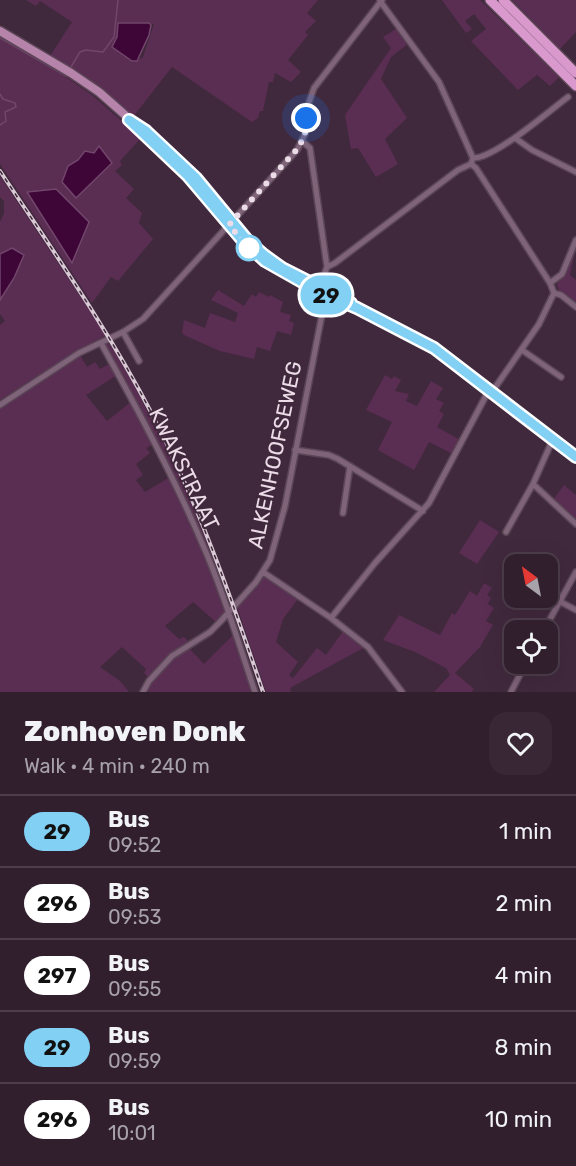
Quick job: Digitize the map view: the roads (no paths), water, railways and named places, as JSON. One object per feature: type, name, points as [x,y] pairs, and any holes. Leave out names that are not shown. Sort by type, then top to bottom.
[{"type":"highway","points":[[490,0],[576,86]]},
{"type":"highway","points":[[503,0],[576,73]]},
{"type":"main road","points":[[0,31],[99,92],[194,182],[250,248],[265,261],[434,348],[576,457]]},
{"type":"street","points":[[0,405],[79,352],[123,332],[143,319],[297,150],[306,129],[308,103],[314,88],[381,0],[439,82],[472,161],[550,283],[554,293],[539,324],[491,391],[436,493],[423,511],[362,578],[331,618]]},
{"type":"street","points":[[327,267],[458,170],[514,138],[568,97]]},
{"type":"street","points":[[514,138],[539,154],[576,172]]},
{"type":"street","points":[[302,141],[310,148],[327,267],[319,289]]},
{"type":"street","points":[[550,283],[561,274],[576,240]]},
{"type":"street","name":"ALKENHOOFSEWEG","points":[[143,692],[148,681],[172,656],[210,632],[228,614],[263,572],[280,529],[328,293]]},
{"type":"street","points":[[554,293],[561,295],[576,307]]},
{"type":"street","points":[[123,332],[139,361]]},
{"type":"street","name":"KWAKSTRAAT","points":[[101,343],[192,520],[218,582],[255,692]]},
{"type":"street","points":[[522,350],[561,377]]},
{"type":"street","points":[[506,532],[533,484],[553,439]]},
{"type":"street","points":[[295,450],[329,455],[423,511]]},
{"type":"street","points":[[343,513],[350,466]]},
{"type":"street","points":[[533,484],[576,524]]},
{"type":"street","points":[[263,572],[331,618],[374,653],[402,692]]},
{"type":"street","points":[[549,620],[576,572]]},
{"type":"street","points":[[559,601],[576,610]]},
{"type":"street","points":[[511,692],[520,674]]},
{"type":"waterway","points":[[71,67],[80,52],[86,50],[103,52],[114,37],[118,0]]},
{"type":"waterway","points":[[0,38],[66,76]]},
{"type":"waterway","points":[[0,94],[3,99],[15,103],[16,107],[5,112],[6,121],[0,125]]},
{"type":"railway","points":[[0,171],[99,321],[152,414],[199,516],[263,692]]}]
